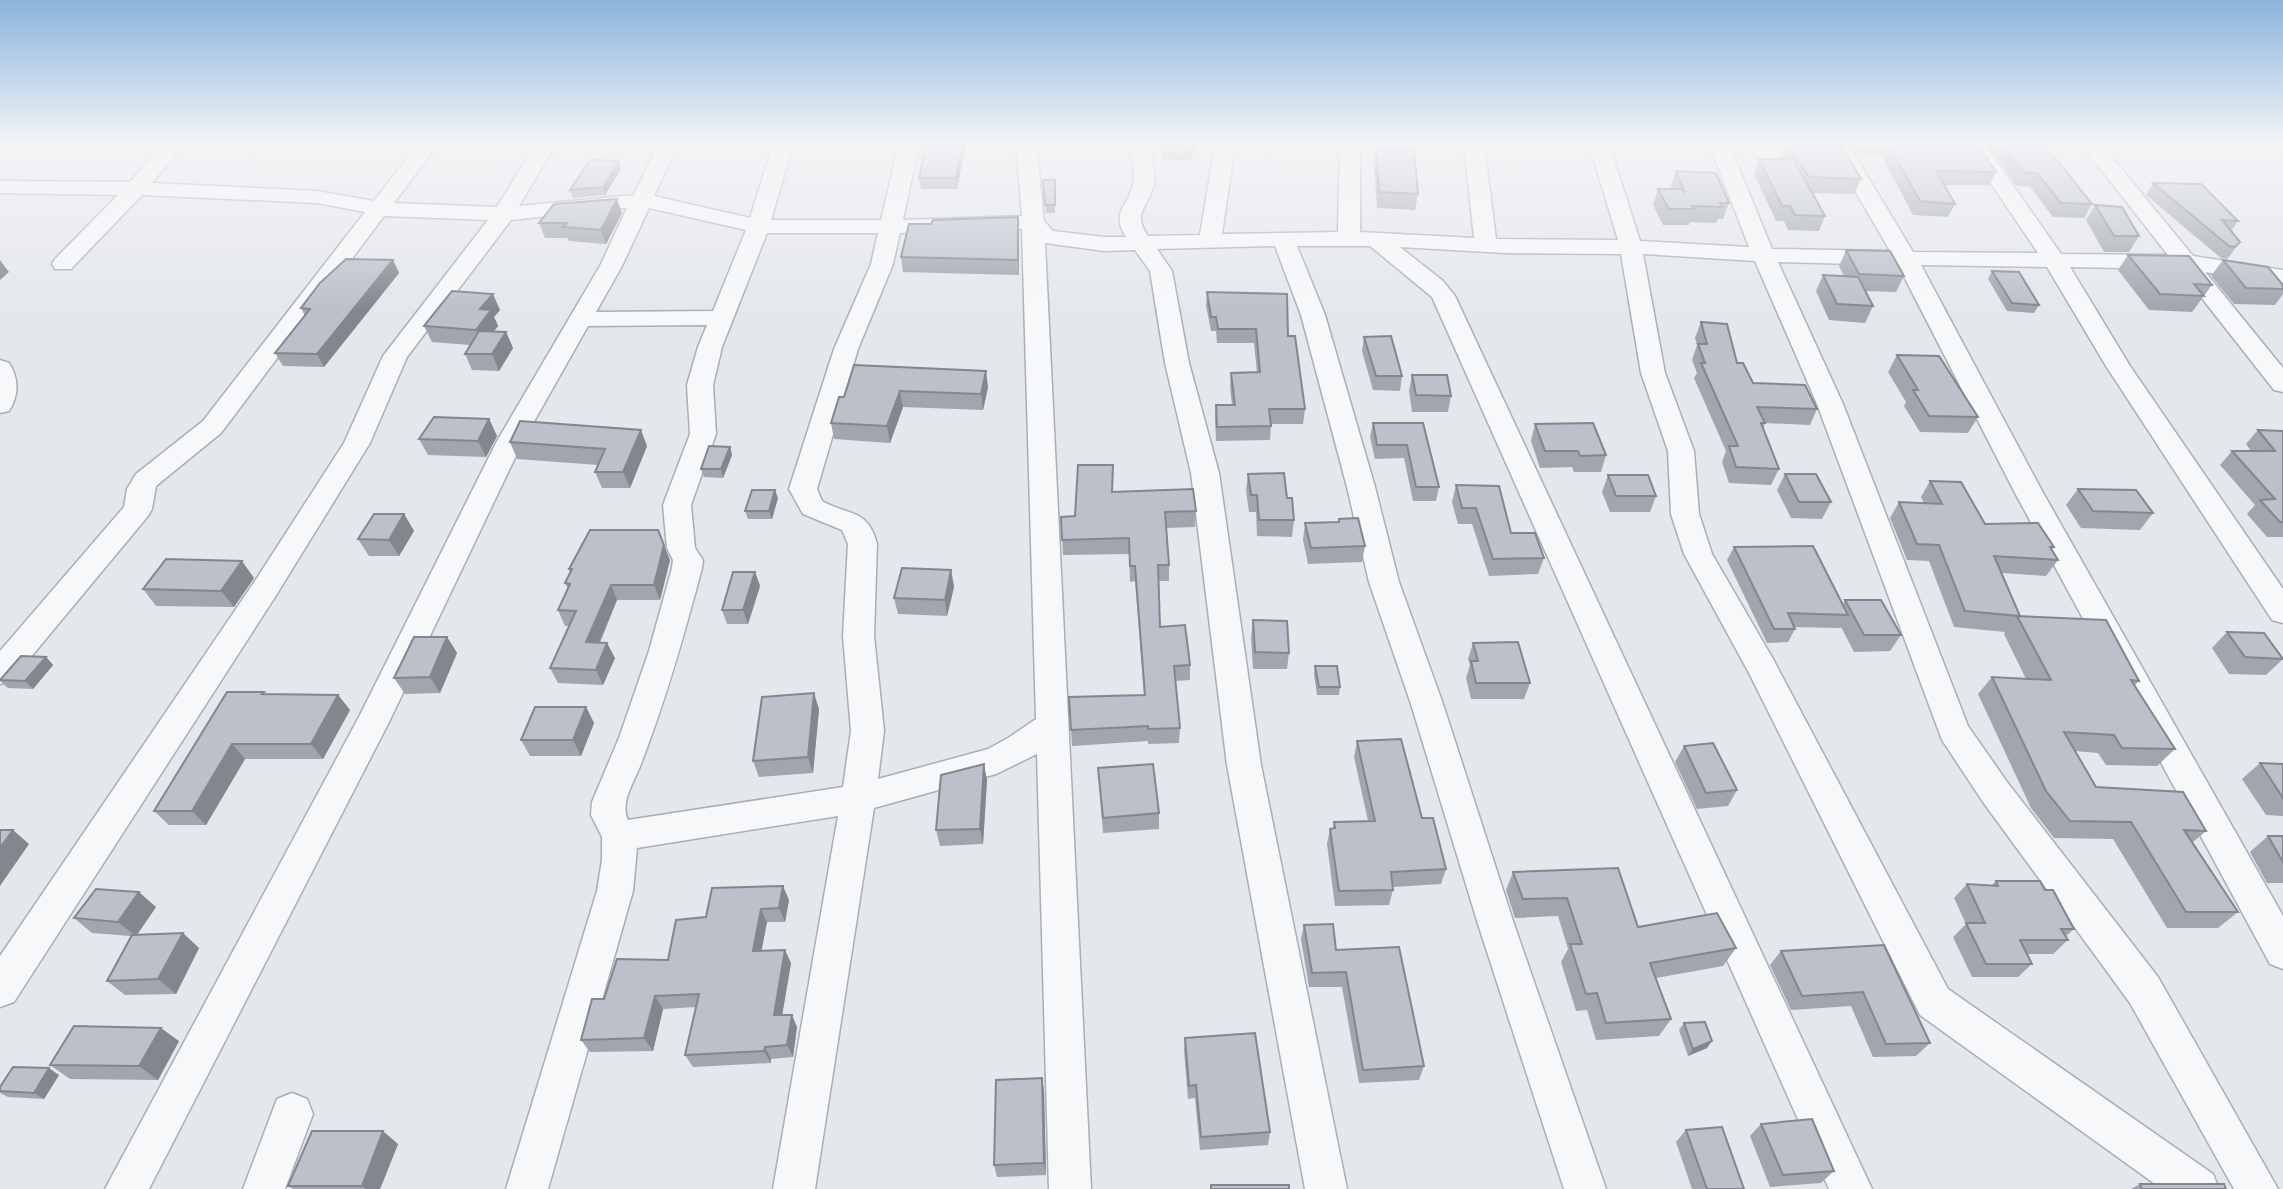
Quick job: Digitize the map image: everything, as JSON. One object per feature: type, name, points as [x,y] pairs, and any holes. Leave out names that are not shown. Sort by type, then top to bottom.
[{"type":"street","points":[[63,264],[126,199]]},
{"type":"street","points":[[346,199],[372,204],[377,209],[504,214],[643,200],[756,226],[888,227],[1033,222]]},
{"type":"street","points":[[0,672],[138,509],[136,496],[142,483],[160,465],[212,427],[384,199]]},
{"type":"street","points":[[0,989],[265,589],[357,443],[394,356],[513,199]]},
{"type":"street","points":[[527,1189],[615,891],[620,860],[619,836],[608,815],[609,802],[664,651],[687,568],[688,560],[681,548],[677,505],[703,434],[700,384],[721,318],[749,255],[765,199]]},
{"type":"street","points":[[793,1189],[867,744],[868,721],[859,641],[862,548],[858,530],[844,520],[813,510],[805,503],[803,489],[846,349],[882,264],[895,199]]},
{"type":"street","points":[[1031,199],[1070,1189]]},
{"type":"street","points":[[1138,199],[1129,217],[1130,226],[1161,271],[1177,363],[1205,472],[1244,765],[1326,1189]]},
{"type":"street","points":[[1210,242],[1217,199]]},
{"type":"street","points":[[1358,199],[1363,239],[1435,286],[1443,296],[1851,1189]]},
{"type":"street","points":[[1481,199],[1486,245]]},
{"type":"street","points":[[1616,199],[1631,247],[1653,373],[1681,452],[1685,514],[1698,554],[1762,668],[1934,1002],[2199,1189]]},
{"type":"street","points":[[1742,199],[1781,299],[1830,404],[1954,731],[1994,792],[2144,990],[2258,1189]]},
{"type":"street","points":[[1871,199],[2283,952]]},
{"type":"street","points":[[2012,199],[2054,260],[2118,366],[2283,612]]},
{"type":"street","points":[[2136,199],[2283,384]]},
{"type":"street","points":[[126,1189],[373,722],[510,440],[611,266],[643,200]]},
{"type":"street","points":[[1033,222],[1046,237],[1104,244],[1363,239],[1906,259],[2186,262],[2283,277]]},
{"type":"street","points":[[1284,241],[1313,315],[1362,487],[1384,582],[1427,704],[1496,925],[1585,1189]]},
{"type":"street","points":[[578,319],[721,318]]},
{"type":"street","points":[[0,368],[5,394],[0,405]]},
{"type":"street","points":[[619,836],[856,799],[996,760],[1020,748],[1053,724]]},
{"type":"street","points":[[264,1189],[292,1114]]},
{"type":"building","points":[[617,199],[601,230],[563,227],[567,223],[539,223],[554,204]]},
{"type":"building","points":[[1045,199],[1055,199],[1055,205],[1045,205]]},
{"type":"building","points":[[1664,199],[1727,199],[1729,203],[1720,203],[1722,207],[1692,206],[1694,209],[1669,209]]},
{"type":"building","points":[[1779,199],[1816,199],[1825,216],[1795,215],[1790,206],[1782,206]]},
{"type":"building","points":[[1952,199],[1955,204],[1920,201]]},
{"type":"building","points":[[2058,199],[2088,199],[2092,204],[2061,203]]},
{"type":"building","points":[[2173,199],[2216,199],[2238,221],[2222,220],[2240,242],[2235,247],[2229,246]]},
{"type":"building","points":[[2095,205],[2122,207],[2139,236],[2114,236]]},
{"type":"building","points":[[1018,217],[1018,260],[901,257],[909,224],[931,224],[933,220]]},
{"type":"building","points":[[1846,250],[1890,251],[1904,276],[1859,274]]},
{"type":"building","points":[[2128,255],[2189,256],[2212,285],[2194,284],[2204,296],[2160,294]]},
{"type":"building","points":[[346,259],[393,260],[317,354],[275,353],[310,309],[301,308],[320,283]]},
{"type":"building","points":[[2223,260],[2268,267],[2283,285],[2283,289],[2246,288]]},
{"type":"building","points":[[1992,271],[2019,272],[2039,305],[2012,303]]},
{"type":"building","points":[[1823,275],[1858,277],[1873,306],[1837,304]]},
{"type":"building","points":[[452,291],[493,294],[480,309],[491,310],[476,330],[424,326]]},
{"type":"building","points":[[1207,292],[1287,294],[1288,336],[1295,336],[1305,409],[1269,409],[1271,426],[1217,427],[1216,405],[1235,405],[1231,373],[1260,372],[1256,329],[1218,329],[1216,317],[1211,317]]},
{"type":"building","points":[[1701,322],[1727,324],[1737,363],[1743,363],[1753,383],[1805,385],[1817,409],[1757,407],[1765,423],[1761,423],[1779,469],[1736,467],[1729,446],[1738,446],[1701,363],[1705,363],[1698,344],[1707,344]]},
{"type":"building","points":[[479,331],[506,332],[492,354],[465,354]]},
{"type":"building","points":[[1391,336],[1402,376],[1376,376],[1364,337]]},
{"type":"building","points":[[1897,355],[1939,356],[1978,417],[1929,416],[1913,390],[1918,390]]},
{"type":"building","points":[[854,365],[986,371],[981,394],[900,391],[887,426],[831,423],[839,397],[844,397]]},
{"type":"building","points":[[1412,375],[1447,375],[1451,396],[1416,395]]},
{"type":"building","points":[[434,417],[489,419],[478,441],[419,439]]},
{"type":"building","points":[[520,421],[641,430],[623,472],[595,472],[605,449],[510,442]]},
{"type":"building","points":[[1373,423],[1423,423],[1439,487],[1416,487],[1407,445],[1377,445]]},
{"type":"building","points":[[1593,423],[1606,455],[1580,456],[1578,451],[1545,451],[1535,424]]},
{"type":"building","points":[[2258,430],[2283,431],[2283,522],[2260,500],[2275,499],[2232,451],[2275,451]]},
{"type":"building","points":[[709,446],[730,447],[721,469],[701,469]]},
{"type":"building","points":[[1078,465],[1113,465],[1112,492],[1193,489],[1196,511],[1165,512],[1169,565],[1158,565],[1160,627],[1185,625],[1190,665],[1174,666],[1180,728],[1148,729],[1148,726],[1071,730],[1069,697],[1145,695],[1135,566],[1130,566],[1129,538],[1062,540],[1061,517],[1075,516]]},
{"type":"building","points":[[1284,473],[1287,498],[1292,498],[1294,520],[1259,520],[1257,495],[1251,495],[1248,474]]},
{"type":"building","points":[[1785,474],[1816,474],[1831,502],[1799,502]]},
{"type":"building","points":[[1608,475],[1648,475],[1656,496],[1616,496]]},
{"type":"building","points":[[1930,481],[1961,482],[1985,524],[2038,523],[2054,547],[2050,547],[2058,560],[1994,556],[2020,616],[1965,611],[1939,545],[1917,544],[1899,502],[1942,504]]},
{"type":"building","points":[[1456,485],[1499,486],[1511,533],[1535,533],[1544,558],[1493,559],[1476,508],[1462,508]]},
{"type":"building","points":[[2078,489],[2136,490],[2153,513],[2093,511]]},
{"type":"building","points":[[752,490],[775,490],[769,511],[745,511]]},
{"type":"building","points":[[374,514],[404,514],[389,540],[358,539]]},
{"type":"building","points":[[1358,518],[1365,546],[1311,548],[1305,523],[1339,522],[1339,519]]},
{"type":"building","points":[[590,530],[658,530],[664,545],[654,585],[611,585],[586,642],[607,643],[596,670],[550,668],[576,611],[558,610],[570,584],[565,583],[572,569],[569,569]]},
{"type":"building","points":[[1813,546],[1848,615],[1788,613],[1795,629],[1774,629],[1734,547]]},
{"type":"building","points":[[166,559],[242,561],[221,591],[143,589]]},
{"type":"building","points":[[902,568],[951,570],[945,600],[894,598]]},
{"type":"building","points":[[733,572],[755,572],[743,610],[722,610]]},
{"type":"building","points":[[1845,600],[1881,600],[1901,635],[1864,635]]},
{"type":"building","points":[[2017,616],[2106,620],[2139,681],[2131,680],[2175,749],[2122,748],[2114,735],[2064,732],[2096,787],[2183,792],[2206,831],[2184,830],[2238,912],[2186,912],[2131,822],[2070,821],[2046,791],[1992,677],[2051,680]]},
{"type":"building","points":[[1253,620],[1287,621],[1289,653],[1255,652]]},
{"type":"building","points":[[2227,632],[2264,633],[2283,659],[2245,657]]},
{"type":"building","points":[[414,637],[447,637],[430,677],[394,678]]},
{"type":"building","points":[[1518,642],[1530,683],[1476,683],[1471,661],[1478,661],[1473,643]]},
{"type":"building","points":[[21,656],[46,657],[25,681],[0,680]]},
{"type":"building","points":[[1315,666],[1337,666],[1340,687],[1319,687]]},
{"type":"building","points":[[227,692],[338,695],[311,744],[232,744],[192,811],[154,811]]},
{"type":"building","points":[[814,693],[808,757],[753,761],[762,697]]},
{"type":"building","points":[[535,707],[586,707],[573,740],[521,740]]},
{"type":"building","points":[[1401,739],[1422,818],[1433,818],[1446,869],[1391,872],[1393,890],[1339,891],[1330,829],[1335,828],[1334,822],[1375,821],[1357,741]]},
{"type":"building","points":[[1713,743],[1737,790],[1706,793],[1684,746]]},
{"type":"building","points":[[2260,763],[2283,764],[2283,798]]},
{"type":"building","points":[[984,764],[980,829],[936,830],[941,775]]},
{"type":"building","points":[[1153,764],[1159,813],[1103,818],[1098,768]]},
{"type":"building","points":[[0,830],[13,830],[0,848]]},
{"type":"building","points":[[2268,836],[2283,836],[2283,862]]},
{"type":"building","points":[[1618,868],[1638,927],[1717,913],[1736,948],[1650,963],[1671,1019],[1606,1023],[1597,993],[1586,994],[1570,944],[1582,944],[1567,898],[1523,899],[1513,872]]},
{"type":"building","points":[[1996,881],[2040,881],[2045,890],[2053,890],[2074,929],[2061,929],[2068,940],[2020,940],[2032,964],[1986,964],[1966,923],[1985,923],[1967,884],[1998,886]]},
{"type":"building","points":[[783,886],[779,908],[761,909],[753,951],[785,950],[774,1015],[792,1015],[787,1045],[765,1047],[764,1051],[685,1055],[699,994],[655,996],[644,1038],[581,1040],[592,999],[604,999],[617,959],[668,960],[676,920],[706,917],[712,888]]},
{"type":"building","points":[[96,889],[139,892],[118,922],[74,918]]},
{"type":"building","points":[[1333,924],[1336,950],[1399,947],[1424,1066],[1363,1070],[1346,972],[1312,973],[1304,925]]},
{"type":"building","points":[[183,933],[158,979],[107,981],[132,935]]},
{"type":"building","points":[[1884,945],[1930,1043],[1886,1044],[1863,992],[1802,996],[1781,951]]},
{"type":"building","points":[[1705,1022],[1712,1041],[1693,1049],[1684,1023]]},
{"type":"building","points":[[74,1026],[161,1028],[139,1066],[50,1065]]},
{"type":"building","points":[[1255,1033],[1270,1132],[1201,1137],[1196,1085],[1189,1086],[1185,1038]]},
{"type":"building","points":[[13,1067],[49,1068],[34,1093],[0,1091]]},
{"type":"building","points":[[1042,1078],[1044,1163],[994,1165],[996,1080]]},
{"type":"building","points":[[1812,1119],[1834,1171],[1783,1175],[1761,1124]]},
{"type":"building","points":[[1722,1127],[1744,1189],[1707,1189],[1686,1130]]},
{"type":"building","points":[[312,1131],[383,1131],[362,1186],[288,1186]]},
{"type":"building","points":[[2140,1184],[2224,1184],[2226,1189],[2142,1189]]},
{"type":"building","points":[[1211,1185],[1289,1185],[1289,1189],[1211,1189]]}]
